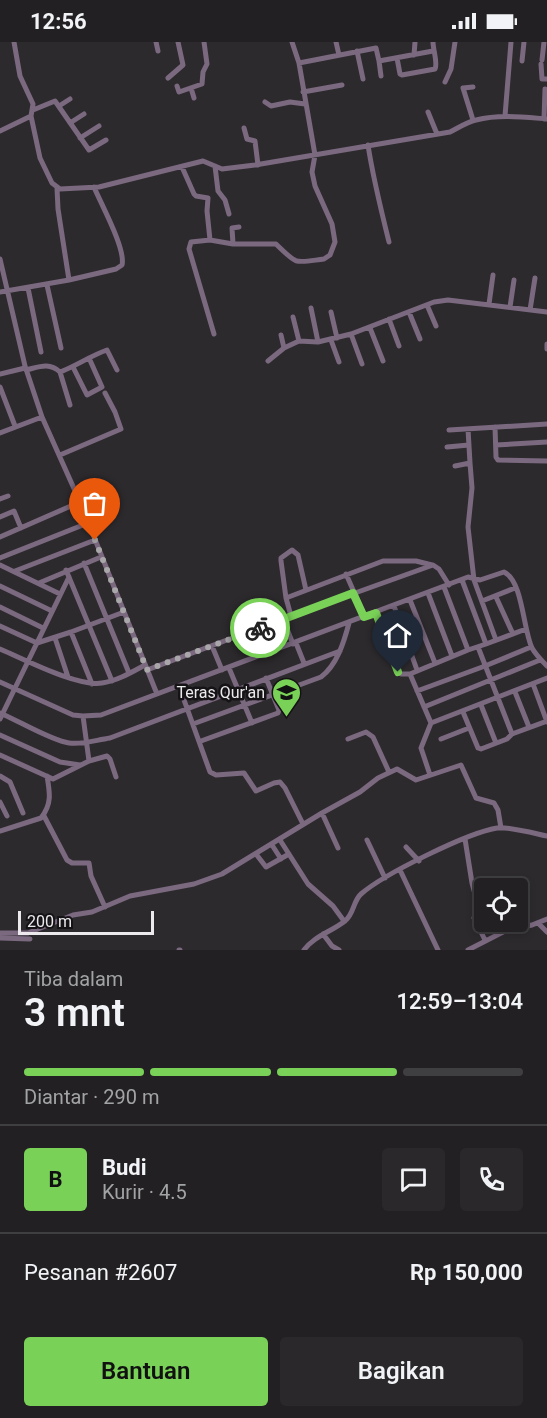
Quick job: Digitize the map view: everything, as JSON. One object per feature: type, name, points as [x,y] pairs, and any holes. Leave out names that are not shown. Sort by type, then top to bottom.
[{"type":"street","points":[[14,42],[20,76],[32,100],[40,158],[45,172],[57,188],[69,280]]},
{"type":"street","points":[[156,42],[158,51]]},
{"type":"street","points":[[177,86],[179,92],[203,82],[202,72],[207,60],[204,42]]},
{"type":"street","points":[[214,334],[189,249],[191,242],[210,240],[233,244],[276,244],[294,261],[301,262],[324,260],[330,255],[335,242],[332,224],[315,186],[312,172],[315,155],[299,63],[292,42]]},
{"type":"street","points":[[336,42],[339,55]]},
{"type":"street","points":[[414,55],[415,42]]},
{"type":"street","points":[[397,58],[400,74],[407,75],[436,69],[433,42]]},
{"type":"street","points":[[445,82],[451,69],[454,42]]},
{"type":"street","points":[[505,116],[511,42]]},
{"type":"street","points":[[522,61],[524,42]]},
{"type":"street","points":[[544,42],[542,79],[547,79]]},
{"type":"street","points":[[168,78],[180,70],[183,65],[177,44]]},
{"type":"street","points":[[299,63],[375,45],[381,76]]},
{"type":"street","points":[[357,51],[363,79]]},
{"type":"street","points":[[379,61],[433,51]]},
{"type":"street","points":[[303,92],[342,85]]},
{"type":"street","points":[[473,87],[463,89],[473,120]]},
{"type":"street","points":[[191,88],[194,98]]},
{"type":"street","points":[[57,188],[94,187],[206,161],[222,169],[258,165],[450,132],[473,120],[505,116],[546,119],[545,89]]},
{"type":"street","points":[[59,106],[70,99]]},
{"type":"street","points":[[0,131],[54,101],[89,151],[106,140]]},
{"type":"street","points":[[264,102],[271,106],[290,102],[305,104]]},
{"type":"street","points":[[428,112],[437,134]]},
{"type":"street","points":[[70,123],[84,114]]},
{"type":"street","points":[[80,138],[99,126]]},
{"type":"street","points":[[244,128],[247,139],[256,142],[258,165]]},
{"type":"street","points":[[368,145],[373,182],[380,200],[389,242]]},
{"type":"street","points":[[215,166],[218,191],[225,200],[229,214]]},
{"type":"street","points":[[182,167],[196,196],[208,198],[218,191]]},
{"type":"street","points":[[0,292],[69,280],[116,269],[122,265],[123,258],[120,248],[94,187]]},
{"type":"street","points":[[208,198],[210,240]]},
{"type":"street","points":[[233,244],[232,228],[239,226]]},
{"type":"street","points":[[0,259],[25,368],[42,417],[80,502],[157,694]]},
{"type":"street","points":[[489,304],[493,275]]},
{"type":"street","points":[[530,310],[535,278]]},
{"type":"street","points":[[510,307],[514,280]]},
{"type":"street","points":[[46,285],[61,348]]},
{"type":"street","points":[[28,288],[41,352]]},
{"type":"street","points":[[268,361],[284,348],[299,341],[318,342],[334,339],[370,328],[427,305],[448,300],[547,312]]},
{"type":"street","points":[[427,305],[436,326]]},
{"type":"street","points":[[310,308],[318,342]]},
{"type":"street","points":[[330,312],[339,362]]},
{"type":"street","points":[[409,312],[420,339]]},
{"type":"street","points":[[293,317],[299,341]]},
{"type":"street","points":[[389,319],[399,346]]},
{"type":"street","points":[[370,328],[382,361]]},
{"type":"street","points":[[351,334],[362,364]]},
{"type":"street","points":[[280,335],[284,348]]},
{"type":"street","points":[[547,344],[547,349]]},
{"type":"street","points":[[60,372],[107,350],[117,370]]},
{"type":"street","points":[[73,367],[87,395],[102,387],[89,358]]},
{"type":"street","points":[[0,374],[25,368],[53,366],[60,372],[70,405]]},
{"type":"street","points":[[0,387],[15,426]]},
{"type":"street","points":[[60,455],[121,429],[105,393]]},
{"type":"street","points":[[0,433],[42,417]]},
{"type":"street","points":[[449,430],[547,424]]},
{"type":"street","points":[[495,427],[498,460],[547,461]]},
{"type":"street","points":[[468,429],[472,488],[468,527],[474,580],[496,640]]},
{"type":"street","points":[[496,445],[547,442]]},
{"type":"street","points":[[447,447],[469,446]]},
{"type":"street","points":[[455,466],[470,463]]},
{"type":"street","points":[[0,499],[8,496]]},
{"type":"street","points":[[0,537],[80,502]]},
{"type":"street","points":[[0,517],[14,511],[21,528]]},
{"type":"street","points":[[0,558],[88,524]]},
{"type":"street","points":[[15,572],[95,540]]},
{"type":"street","points":[[291,616],[280,561],[292,550],[298,555],[306,590]]},
{"type":"street","points":[[39,583],[101,557]]},
{"type":"street","points":[[286,598],[346,574],[392,560],[416,561],[439,569],[468,650]]},
{"type":"street","points":[[84,563],[129,673]]},
{"type":"street","points":[[0,565],[60,594]]},
{"type":"street","points":[[0,649],[92,684],[112,681],[433,566]]},
{"type":"street","points":[[66,570],[112,681]]},
{"type":"street","points":[[0,682],[73,715],[101,715],[462,579],[470,577],[474,580],[483,579],[504,572],[509,575],[515,588],[531,647],[547,666]]},
{"type":"street","points":[[346,574],[364,617]]},
{"type":"street","points":[[69,577],[26,660],[1,715],[65,742],[84,743],[110,738],[186,707],[340,651]]},
{"type":"street","points":[[462,579],[486,644]]},
{"type":"street","points":[[0,586],[52,611]]},
{"type":"street","points":[[482,601],[515,588]]},
{"type":"street","points":[[428,593],[452,656]]},
{"type":"street","points":[[496,597],[513,634]]},
{"type":"street","points":[[410,600],[435,663]]},
{"type":"street","points":[[394,606],[417,670]]},
{"type":"street","points":[[0,607],[43,628]]},
{"type":"street","points":[[0,626],[36,643],[124,612]]},
{"type":"street","points":[[376,613],[396,669],[401,674],[410,674],[526,629]]},
{"type":"street","points":[[283,619],[304,663]]},
{"type":"street","points":[[193,724],[321,677],[340,651],[349,623]]},
{"type":"street","points":[[71,632],[92,684]]},
{"type":"street","points":[[55,638],[69,677]]},
{"type":"street","points":[[212,646],[237,689],[252,723]]},
{"type":"street","points":[[478,647],[512,734]]},
{"type":"street","points":[[417,691],[531,647]]},
{"type":"street","points":[[424,707],[540,660]]},
{"type":"street","points":[[410,674],[431,723],[422,748],[430,775]]},
{"type":"street","points":[[201,741],[278,713],[279,710],[266,678]]},
{"type":"street","points":[[431,723],[547,678]]},
{"type":"street","points":[[463,712],[479,749],[507,739],[512,734],[547,721],[533,684]]},
{"type":"street","points":[[179,686],[213,774],[244,773],[256,791],[261,791],[279,782],[303,824]]},
{"type":"street","points":[[515,692],[529,727]]},
{"type":"street","points":[[481,705],[496,743]]},
{"type":"street","points":[[83,716],[89,761]]},
{"type":"street","points":[[441,739],[470,728]]},
{"type":"street","points":[[348,739],[366,732],[370,733],[389,771]]},
{"type":"street","points":[[0,735],[60,762],[82,766]]},
{"type":"street","points":[[0,754],[46,777],[56,779],[89,761],[109,757],[116,777]]},
{"type":"street","points":[[0,933],[28,933],[136,894],[194,884],[222,874],[360,792],[389,771],[400,769],[414,780],[461,765],[476,798],[492,801],[496,806],[501,828]]},
{"type":"street","points":[[0,776],[10,782],[23,813]]},
{"type":"street","points":[[0,831],[44,816],[50,799],[46,777]]},
{"type":"street","points":[[0,802],[7,816]]},
{"type":"street","points":[[322,813],[338,848]]},
{"type":"street","points":[[44,816],[67,860],[72,863],[89,862],[91,876],[105,907]]},
{"type":"street","points":[[306,949],[310,942],[344,921],[352,913],[358,896],[385,878],[418,861],[465,839],[501,828],[547,836]]},
{"type":"street","points":[[465,839],[478,904],[474,918],[485,940]]},
{"type":"street","points":[[280,840],[308,885],[333,906],[344,921]]},
{"type":"street","points":[[368,840],[385,878]]},
{"type":"street","points":[[272,845],[281,859]]},
{"type":"street","points":[[406,847],[418,861]]},
{"type":"street","points":[[256,854],[265,867],[289,854]]},
{"type":"street","points":[[400,870],[438,950]]},
{"type":"street","points":[[468,950],[507,930],[547,919]]},
{"type":"street","points":[[538,923],[547,932]]},
{"type":"street","points":[[323,934],[332,946],[339,950]]},
{"type":"street","points":[[0,938],[30,939]]},
{"type":"way so far","points":[[95,540],[147,670],[260,628]]},
{"type":"place","name":"Teras Qur'an","points":[[286,718]]},
{"type":"route","points":[[260,628],[353,593],[364,617],[376,613],[398,672]]}]
